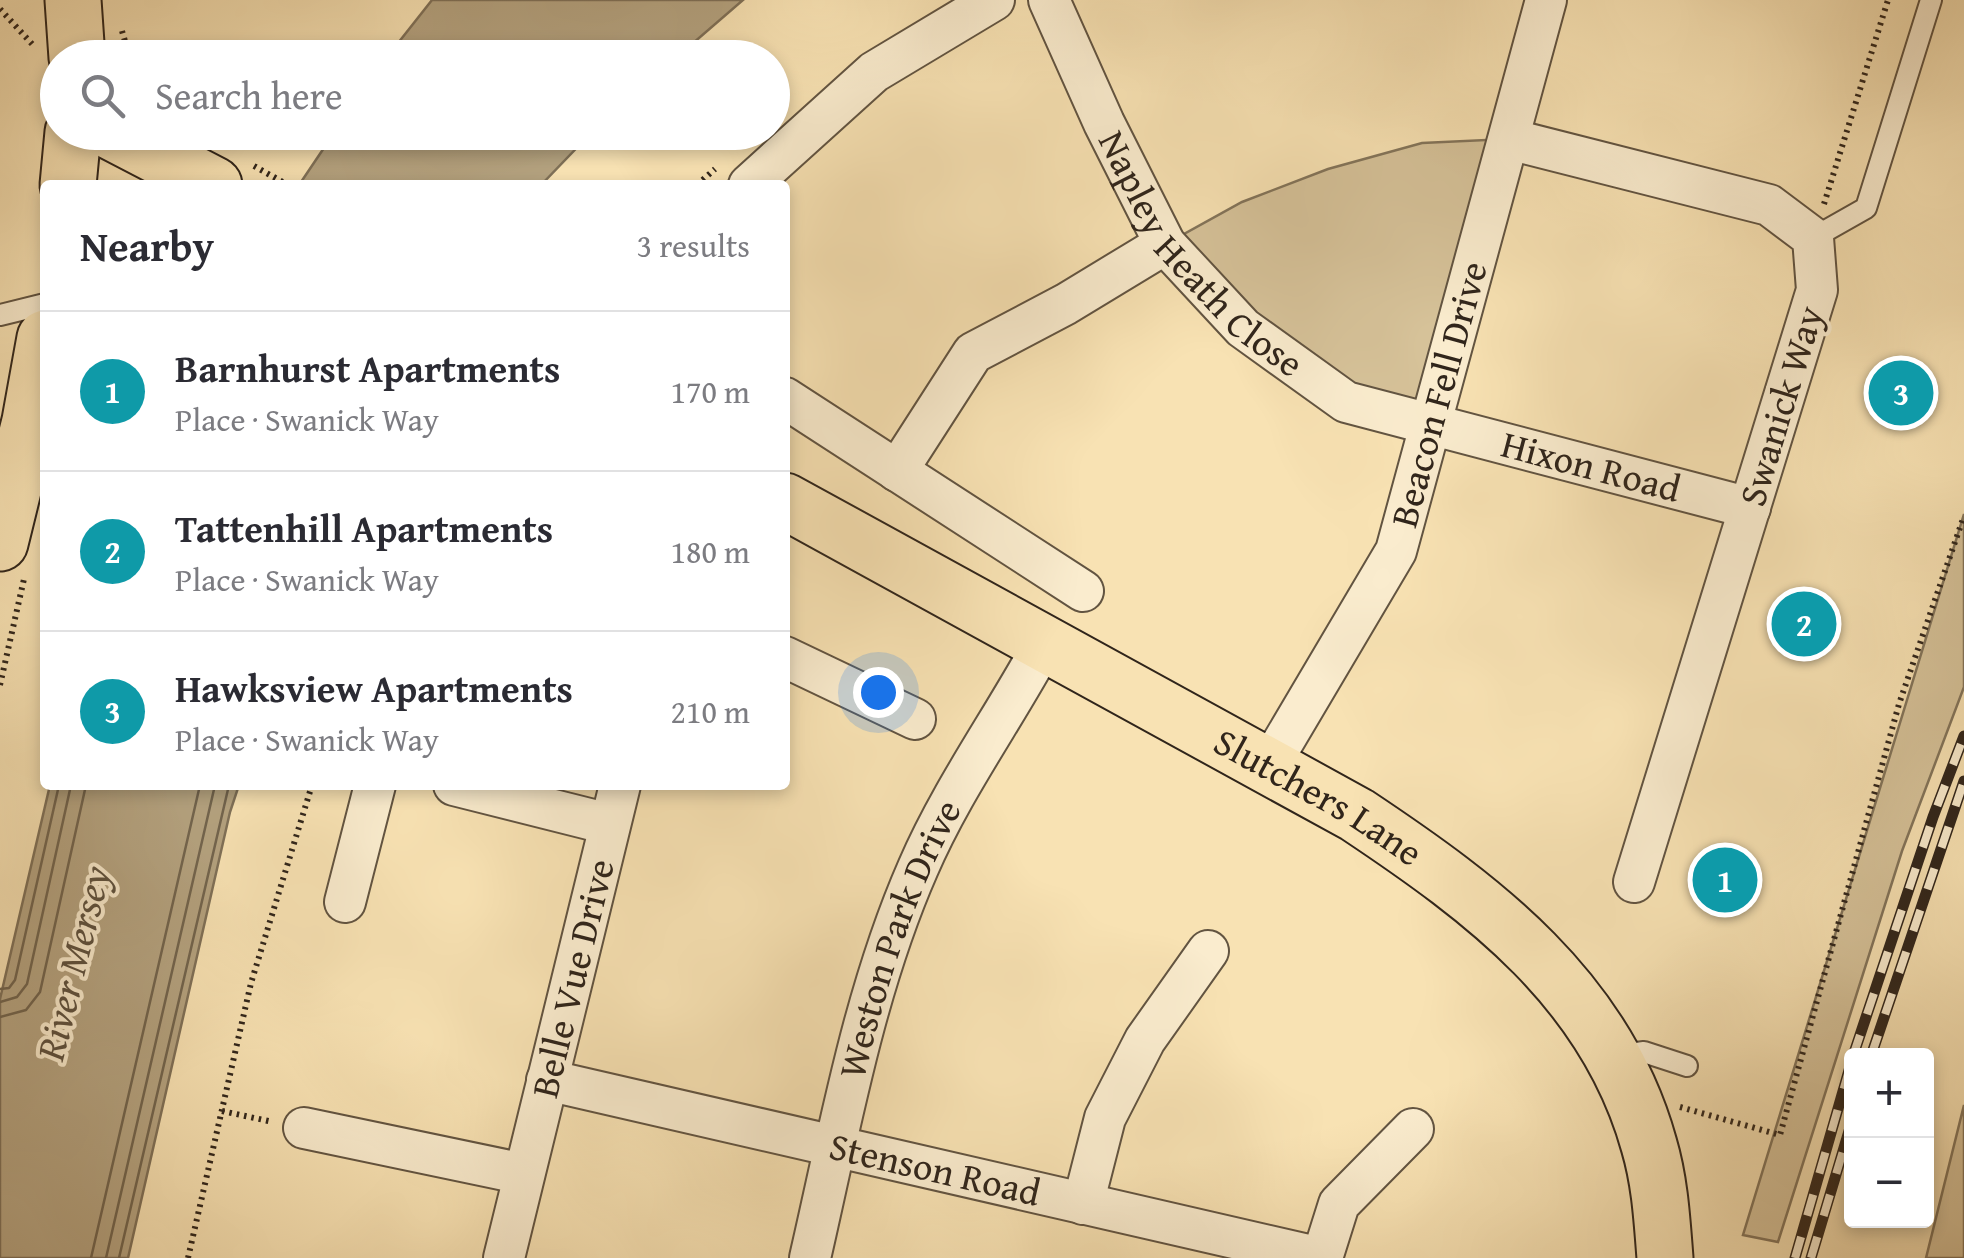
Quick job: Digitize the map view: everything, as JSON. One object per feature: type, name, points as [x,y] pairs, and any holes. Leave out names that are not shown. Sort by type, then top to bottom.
[{"type":"highway","points":[[63,40],[73,0]]},
{"type":"highway","points":[[68,180],[71,150]]},
{"type":"highway","points":[[147,150],[204,180]]},
{"type":"highway","points":[[8,536],[40,366]]},
{"type":"highway","name":"Slutchers Lane","points":[[790,504],[1356,814],[1438,868],[1504,922],[1554,972],[1600,1035],[1620,1075],[1649,1144],[1661,1201],[1665,1258]]},
{"type":"street","points":[[790,147],[874,72],[994,0]]},
{"type":"street","name":"Napley Heath Close","points":[[1049,0],[1164,244],[1243,328],[1346,402],[1430,426]]},
{"type":"street","name":"Beacon Fell Drive","points":[[1270,764],[1396,550],[1546,0]]},
{"type":"street","points":[[1509,138],[1770,204],[1813,238]]},
{"type":"street","points":[[754,180],[787,150]]},
{"type":"street","name":"Swanick Way","points":[[1634,882],[1817,290],[1813,238]]},
{"type":"street","points":[[896,471],[974,353],[1066,304],[1164,244]]},
{"type":"street","points":[[790,401],[1083,590]]},
{"type":"street","name":"Hixon Road","points":[[1430,426],[1750,508]]},
{"type":"street","name":"Weston Park Drive","points":[[810,1258],[885,950],[918,866],[951,802],[1045,642]]},
{"type":"street","points":[[790,658],[915,719]]},
{"type":"street","points":[[345,902],[374,790]]},
{"type":"street","points":[[474,790],[609,824]]},
{"type":"street","name":"Belle Vue Drive","points":[[504,1258],[619,790]]},
{"type":"street","points":[[1083,1204],[1105,1118],[1145,1040],[1208,950]]},
{"type":"street","name":"Stenson Road","points":[[547,1080],[1322,1258]]},
{"type":"street","points":[[304,1128],[524,1174]]},
{"type":"street","points":[[1322,1258],[1339,1204],[1413,1129]]},
{"type":"lane","points":[[1813,238],[1866,208],[1932,0]]},
{"type":"lane","points":[[0,315],[40,305]]},
{"type":"lane","points":[[1620,1075],[1644,1052],[1687,1066]]},
{"type":"path","points":[[1813,238],[1888,0]]},
{"type":"path","points":[[0,9],[40,40]]},
{"type":"path","points":[[270,175],[279,180]]},
{"type":"path","points":[[1620,1075],[1780,1135],[1899,704],[1964,516]]},
{"type":"path","points":[[0,685],[8,536]]},
{"type":"path","points":[[188,1258],[252,984],[310,790]]},
{"type":"path","points":[[222,1111],[304,1128]]},
{"type":"shaded area","points":[[1507,139],[1430,425],[1347,401],[1166,244],[1242,202],[1328,169],[1422,143]]},
{"type":"shaded area","points":[[1964,514],[1964,687],[1902,851],[1778,1242],[1743,1235]]},
{"type":"shaded area","points":[[1964,1105],[1964,1258],[1926,1258]]},
{"type":"water","points":[[432,0],[743,0],[697,40],[400,40]]},
{"type":"water","points":[[322,150],[575,150],[546,180],[302,180]]},
{"type":"water","name":"River Mersey","points":[[49,790],[237,790],[128,1258],[0,1258],[0,999]]},
{"type":"railway","points":[[1856,1048],[1964,736]]},
{"type":"railway","points":[[1874,1048],[1964,781]]},
{"type":"railway","points":[[1795,1258],[1844,1088]]},
{"type":"railway","points":[[1811,1258],[1847,1138]]},
{"type":"place","name":"Hawksview Apartments","points":[[1901,393]]},
{"type":"place","name":"Tattenhill Apartments","points":[[1804,624]]},
{"type":"place","name":"Barnhurst Apartments","points":[[1725,880]]}]
